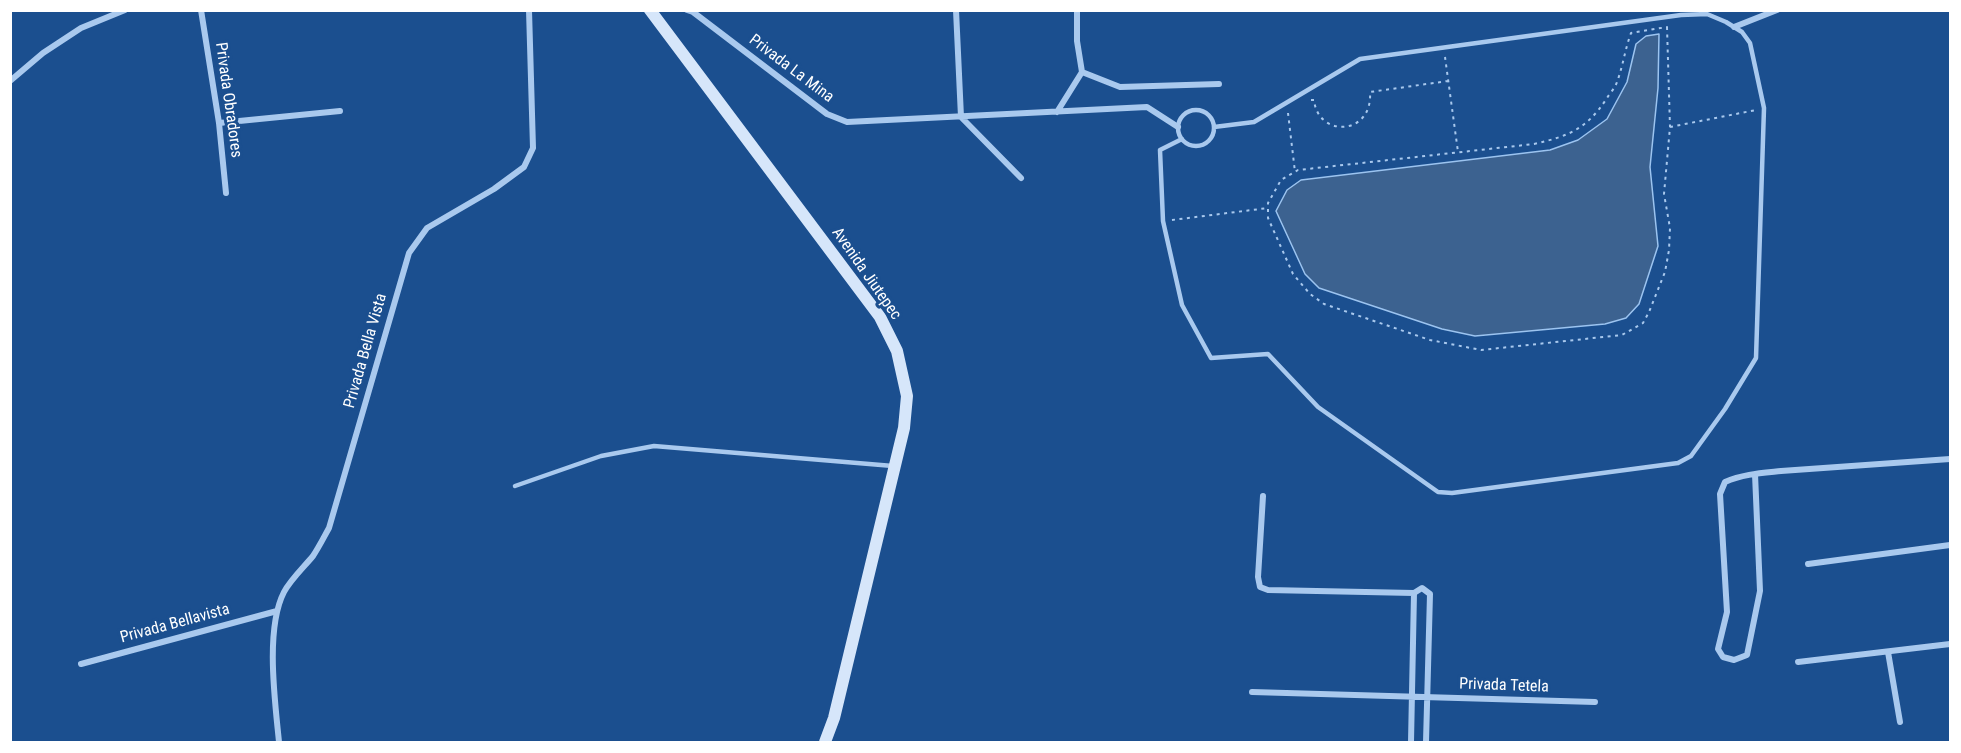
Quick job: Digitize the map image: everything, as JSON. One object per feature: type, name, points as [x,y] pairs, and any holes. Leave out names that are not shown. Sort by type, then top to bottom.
[{"type":"main road","name":"Avenida Jiutepec","points":[[650,10],[880,317],[897,351],[908,396],[896,466],[834,718],[825,742]]},
{"type":"street","points":[[10,81],[43,53],[81,28],[125,10]]},
{"type":"street","name":"Privada Obradores","points":[[201,10],[219,123],[226,193]]},
{"type":"street","name":"Privada Bella Vista","points":[[279,742],[274,633],[277,610],[285,590],[315,553],[329,528],[409,253],[427,228],[494,189],[524,167],[533,148],[529,10]]},
{"type":"street","name":"Privada La Mina","points":[[687,10],[693,12],[827,114],[848,122],[1147,107],[1178,128]]},
{"type":"street","points":[[956,10],[961,117],[1022,178]]},
{"type":"street","points":[[1057,112],[1082,72],[1077,41],[1077,10]]},
{"type":"street","points":[[1734,27],[1777,10]]},
{"type":"street","points":[[1082,72],[1120,87],[1219,84]]},
{"type":"street","points":[[219,123],[340,111]]},
{"type":"street","points":[[1755,474],[1760,591],[1747,655],[1734,660],[1723,657],[1718,649],[1727,612],[1720,494],[1725,482],[1755,474],[1950,459]]},
{"type":"street","points":[[1263,496],[1258,577],[1260,587],[1268,590],[1414,593],[1422,588],[1430,594],[1426,742]]},
{"type":"street","points":[[1808,564],[1950,544]]},
{"type":"street","points":[[1411,742],[1414,593]]},
{"type":"street","name":"Privada Bellavista","points":[[81,664],[277,610]]},
{"type":"street","points":[[1798,662],[1950,644]]},
{"type":"street","points":[[1888,652],[1900,722]]},
{"type":"street","name":"Privada Tetela","points":[[1252,692],[1595,702]]},
{"type":"lane","points":[[1182,139],[1160,150],[1163,221],[1182,305],[1211,358],[1268,354],[1318,407],[1438,492],[1452,493],[1678,463],[1691,456],[1725,410],[1756,358],[1764,108],[1750,43],[1742,32],[1707,14],[1681,15],[1360,59],[1254,122],[1214,127]]},
{"type":"lane","points":[[1197,110],[1208,114],[1214,127],[1212,136],[1204,144],[1192,146],[1182,139],[1178,128],[1186,113],[1197,110]]},
{"type":"lane","points":[[515,486],[601,456],[654,446],[896,466]]},
{"type":"path","points":[[1667,27],[1670,127],[1665,194],[1670,228],[1665,272],[1643,323],[1622,334],[1482,350],[1430,340],[1324,304],[1310,294],[1293,274],[1268,218],[1268,203],[1281,180],[1298,170],[1534,144],[1558,138],[1583,127],[1617,84],[1625,47],[1631,33],[1667,27]]},
{"type":"path","points":[[1444,47],[1458,152]]},
{"type":"path","points":[[1307,100],[1314,100],[1318,114],[1331,125],[1349,127],[1357,123],[1369,110],[1370,92],[1448,81]]},
{"type":"path","points":[[1670,127],[1764,108]]},
{"type":"path","points":[[1287,113],[1295,172]]},
{"type":"path","points":[[1163,221],[1268,208]]},
{"type":"water","points":[[1659,34],[1658,88],[1650,167],[1658,246],[1639,304],[1626,318],[1605,324],[1475,336],[1442,329],[1319,288],[1305,274],[1276,211],[1287,190],[1301,180],[1550,150],[1578,140],[1607,119],[1627,82],[1636,44],[1646,36]]}]
